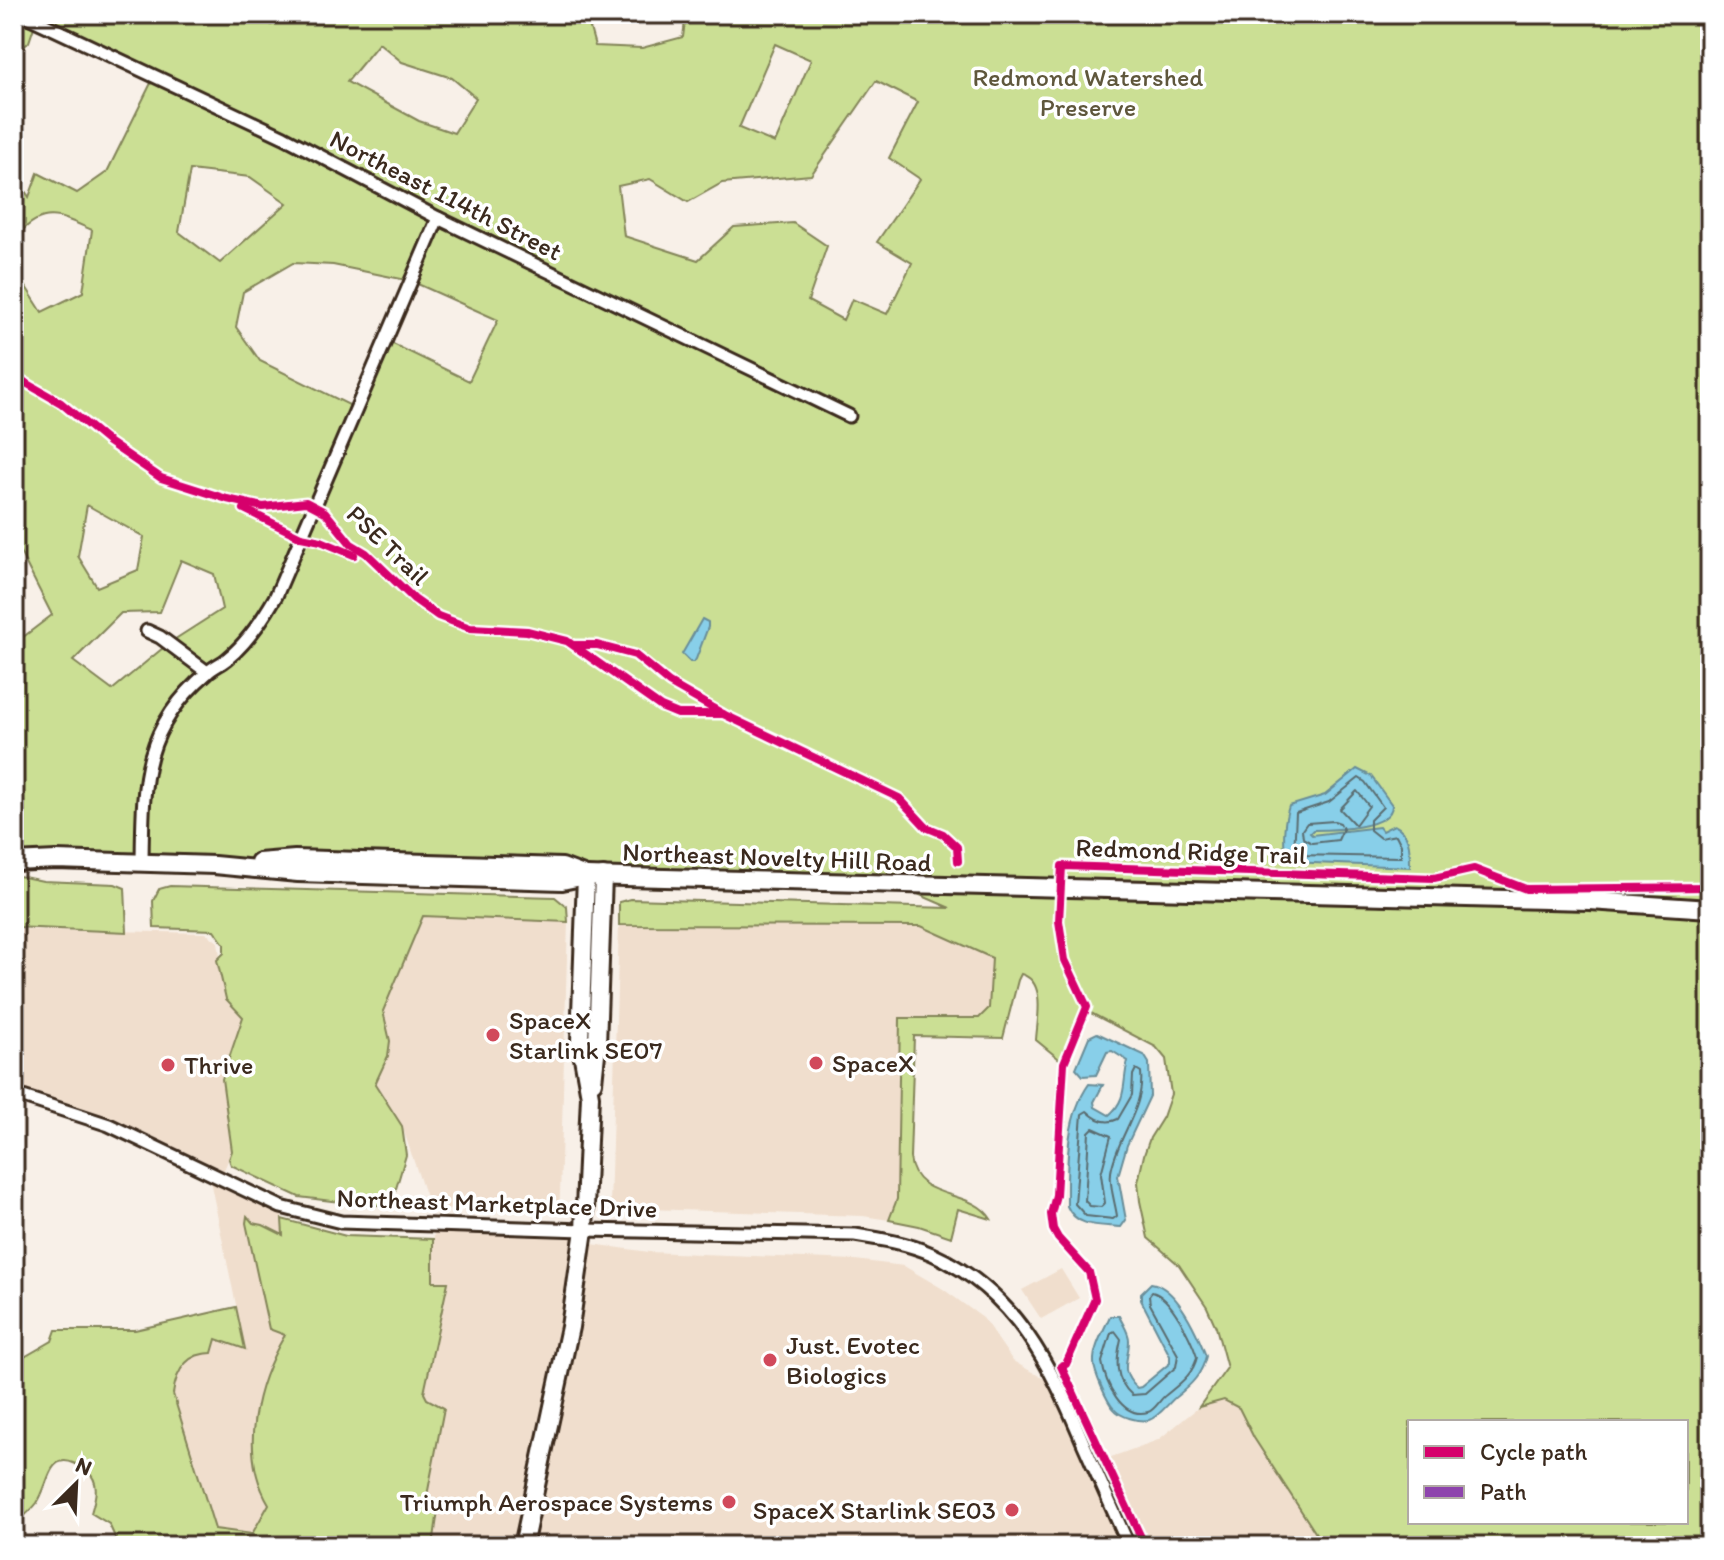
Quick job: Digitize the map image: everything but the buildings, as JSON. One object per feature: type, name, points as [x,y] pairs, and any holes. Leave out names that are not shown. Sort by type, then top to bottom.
[{"type":"main road","name":"Northeast Novelty Hill Road","points":[[14,851],[56,860]]},
{"type":"main road","name":"Northeast Novelty Hill Road","points":[[14,862],[56,860],[214,865],[298,873],[547,881],[603,876],[1590,901],[1710,909]]},
{"type":"main road","points":[[586,876],[580,1041],[590,1096]]},
{"type":"main road","points":[[523,1546],[570,1327],[584,1230],[590,1096],[597,1045],[603,876]]},
{"type":"main road","name":"Northeast Novelty Hill Road","points":[[1590,901],[1710,899]]},
{"type":"street","name":"Northeast 114th Street","points":[[22,14],[284,137],[438,218],[849,416]]},
{"type":"street","points":[[142,863],[144,784],[149,757],[168,717],[207,672],[228,658],[247,639],[276,596],[438,218]]},
{"type":"street","points":[[147,631],[207,672]]},
{"type":"street","name":"Northeast Marketplace Drive","points":[[14,1094],[109,1125],[281,1207],[316,1217],[363,1223],[868,1237],[895,1241],[930,1253],[991,1291],[1022,1325],[1039,1350],[1066,1403],[1129,1546]]},
{"type":"shaded area","points":[[423,916],[568,922],[560,1195],[555,1210],[430,1209],[402,1126],[375,1084],[388,1056],[383,1011]]},
{"type":"shaded area","points":[[619,925],[921,926],[992,958],[989,1008],[979,1018],[900,1019],[897,1199],[889,1220],[863,1216],[615,1208],[610,1205]]},
{"type":"shaded area","points":[[14,929],[206,933],[218,942],[220,955],[217,960],[244,1017],[222,1079],[232,1151],[221,1177],[281,1207],[296,1317],[261,1491],[269,1504],[252,1535],[215,1529],[173,1395],[181,1367],[216,1339],[245,1348],[208,1171],[131,1135],[14,1094]]},
{"type":"shaded area","points":[[434,1225],[584,1230],[558,1391],[592,1244],[649,1252],[855,1260],[904,1266],[983,1318],[1013,1361],[1058,1387],[1092,1464],[1158,1440],[1199,1407],[1225,1400],[1239,1408],[1254,1438],[1324,1546],[433,1546],[436,1529],[425,1507],[444,1408],[426,1399],[424,1393],[447,1282],[433,1282]]},
{"type":"shaded area","points":[[1061,1269],[1079,1298],[1041,1319],[1022,1290]]},
{"type":"green space","name":"Redmond Watershed Preserve","points":[[14,14],[261,14],[271,25],[289,14],[586,14],[595,46],[642,48],[683,37],[686,14],[1710,14],[1710,1546],[1324,1546],[1254,1438],[1239,1408],[1224,1400],[1199,1407],[1227,1368],[1216,1327],[1207,1307],[1179,1265],[1148,1238],[1140,1201],[1138,1182],[1144,1155],[1171,1094],[1166,1059],[1156,1047],[1087,1011],[1064,1063],[1036,1040],[1039,1012],[1037,993],[1029,978],[1021,974],[1003,1038],[914,1036],[910,1158],[914,1172],[933,1189],[971,1202],[991,1219],[958,1209],[951,1237],[889,1220],[897,1199],[900,1018],[979,1018],[989,1008],[992,958],[921,926],[619,925],[619,902],[630,899],[950,908],[895,884],[56,860],[14,851],[14,644],[52,615],[14,540],[14,268],[42,312],[83,292],[92,230],[54,216],[38,219],[20,233],[19,244],[14,250],[14,174],[29,197],[38,173],[77,193],[107,172],[154,77],[36,21],[29,42],[14,56]],"holes":[[[379,43],[402,62],[452,78],[476,98],[454,133],[419,121],[347,82]],[[775,44],[811,60],[775,143],[739,128]],[[876,81],[918,102],[889,158],[920,179],[877,242],[912,263],[887,314],[852,299],[843,320],[808,301],[827,246],[793,223],[734,227],[698,260],[624,236],[618,186],[650,179],[688,202],[722,183],[811,175]],[[190,170],[250,177],[287,203],[220,263],[179,232]],[[293,263],[333,265],[411,281],[498,320],[469,381],[385,340],[355,408],[260,361],[236,327],[243,292]],[[87,505],[144,537],[138,570],[97,587],[78,556]],[[181,560],[214,574],[222,609],[169,643],[112,690],[73,661],[121,613],[160,612]]]},
{"type":"green space","points":[[14,875],[43,881],[115,884],[125,888],[127,932],[14,927]]},
{"type":"green space","points":[[170,886],[555,897],[567,907],[568,922],[423,916],[383,1011],[390,1041],[388,1056],[375,1084],[402,1126],[406,1155],[392,1202],[373,1206],[299,1197],[231,1165],[229,1159],[232,1151],[222,1079],[243,1017],[226,999],[217,960],[224,953],[224,944],[214,930],[154,928],[153,901],[159,889]]},
{"type":"green space","points":[[247,1216],[253,1223],[283,1235],[282,1219],[346,1236],[433,1239],[433,1282],[448,1282],[424,1393],[427,1399],[444,1408],[425,1506],[438,1510],[433,1546],[119,1546],[109,1524],[91,1513],[96,1491],[91,1475],[74,1463],[65,1461],[53,1468],[37,1503],[14,1525],[14,1363],[52,1341],[56,1330],[135,1330],[236,1307],[245,1349],[216,1339],[212,1353],[195,1356],[184,1365],[173,1394],[215,1529],[252,1534],[269,1504],[254,1463],[254,1418],[266,1374],[285,1335],[269,1329]]},
{"type":"water","points":[[702,619],[708,622],[708,627],[696,659],[690,662],[682,654]]},
{"type":"water","points":[[1357,769],[1371,776],[1392,805],[1389,813],[1372,823],[1313,830],[1310,833],[1379,827],[1382,831],[1394,825],[1407,837],[1410,867],[1289,862],[1284,835],[1289,806],[1325,795]]},
{"type":"water","points":[[1097,1033],[1144,1055],[1149,1063],[1150,1096],[1127,1145],[1118,1176],[1126,1220],[1121,1227],[1083,1222],[1067,1206],[1069,1142],[1081,1097],[1089,1084],[1103,1085],[1094,1102],[1095,1107],[1109,1115],[1119,1103],[1123,1090],[1128,1061],[1112,1051],[1107,1052],[1096,1075],[1083,1076],[1076,1068],[1089,1037]]},
{"type":"water","points":[[1151,1283],[1160,1286],[1177,1302],[1206,1356],[1199,1373],[1187,1387],[1156,1416],[1140,1420],[1117,1412],[1111,1405],[1098,1380],[1094,1357],[1110,1316],[1119,1316],[1129,1337],[1126,1370],[1137,1388],[1170,1363],[1170,1356],[1141,1300],[1141,1293]]},
{"type":"marked path","points":[[1710,650],[1705,675],[1710,693]]},
{"type":"cycle path","name":"PSE Trail","points":[[14,376],[61,403],[107,441],[161,478],[263,507],[306,502],[325,512],[351,544],[366,553],[414,599],[438,616],[470,628],[527,631],[567,641],[661,707],[678,714],[723,714]]},
{"type":"cycle path","name":"PSE Trail","points":[[244,509],[301,537],[321,541],[354,555]]},
{"type":"cycle path","points":[[575,645],[597,645],[635,655],[669,683],[723,714],[899,798],[926,827],[943,834],[957,847],[958,861]]},
{"type":"cycle path","name":"Redmond Ridge Trail","points":[[1145,1546],[1061,1366],[1066,1364],[1095,1299],[1089,1272],[1058,1238],[1051,1214],[1056,1195],[1064,1063],[1087,1007],[1065,960],[1059,921],[1062,866],[1434,878],[1474,869],[1526,889],[1710,887]]},
{"type":"place","name":"SpaceX Starlink SE07","points":[[493,1035]]},
{"type":"place","name":"SpaceX","points":[[816,1063]]},
{"type":"place","name":"Thrive","points":[[168,1065]]},
{"type":"place","name":"Just. Evotec Biologics","points":[[770,1360]]},
{"type":"place","name":"Triumph Aerospace Systems","points":[[729,1502]]},
{"type":"place","name":"SpaceX Starlink SE03","points":[[1012,1510]]}]
